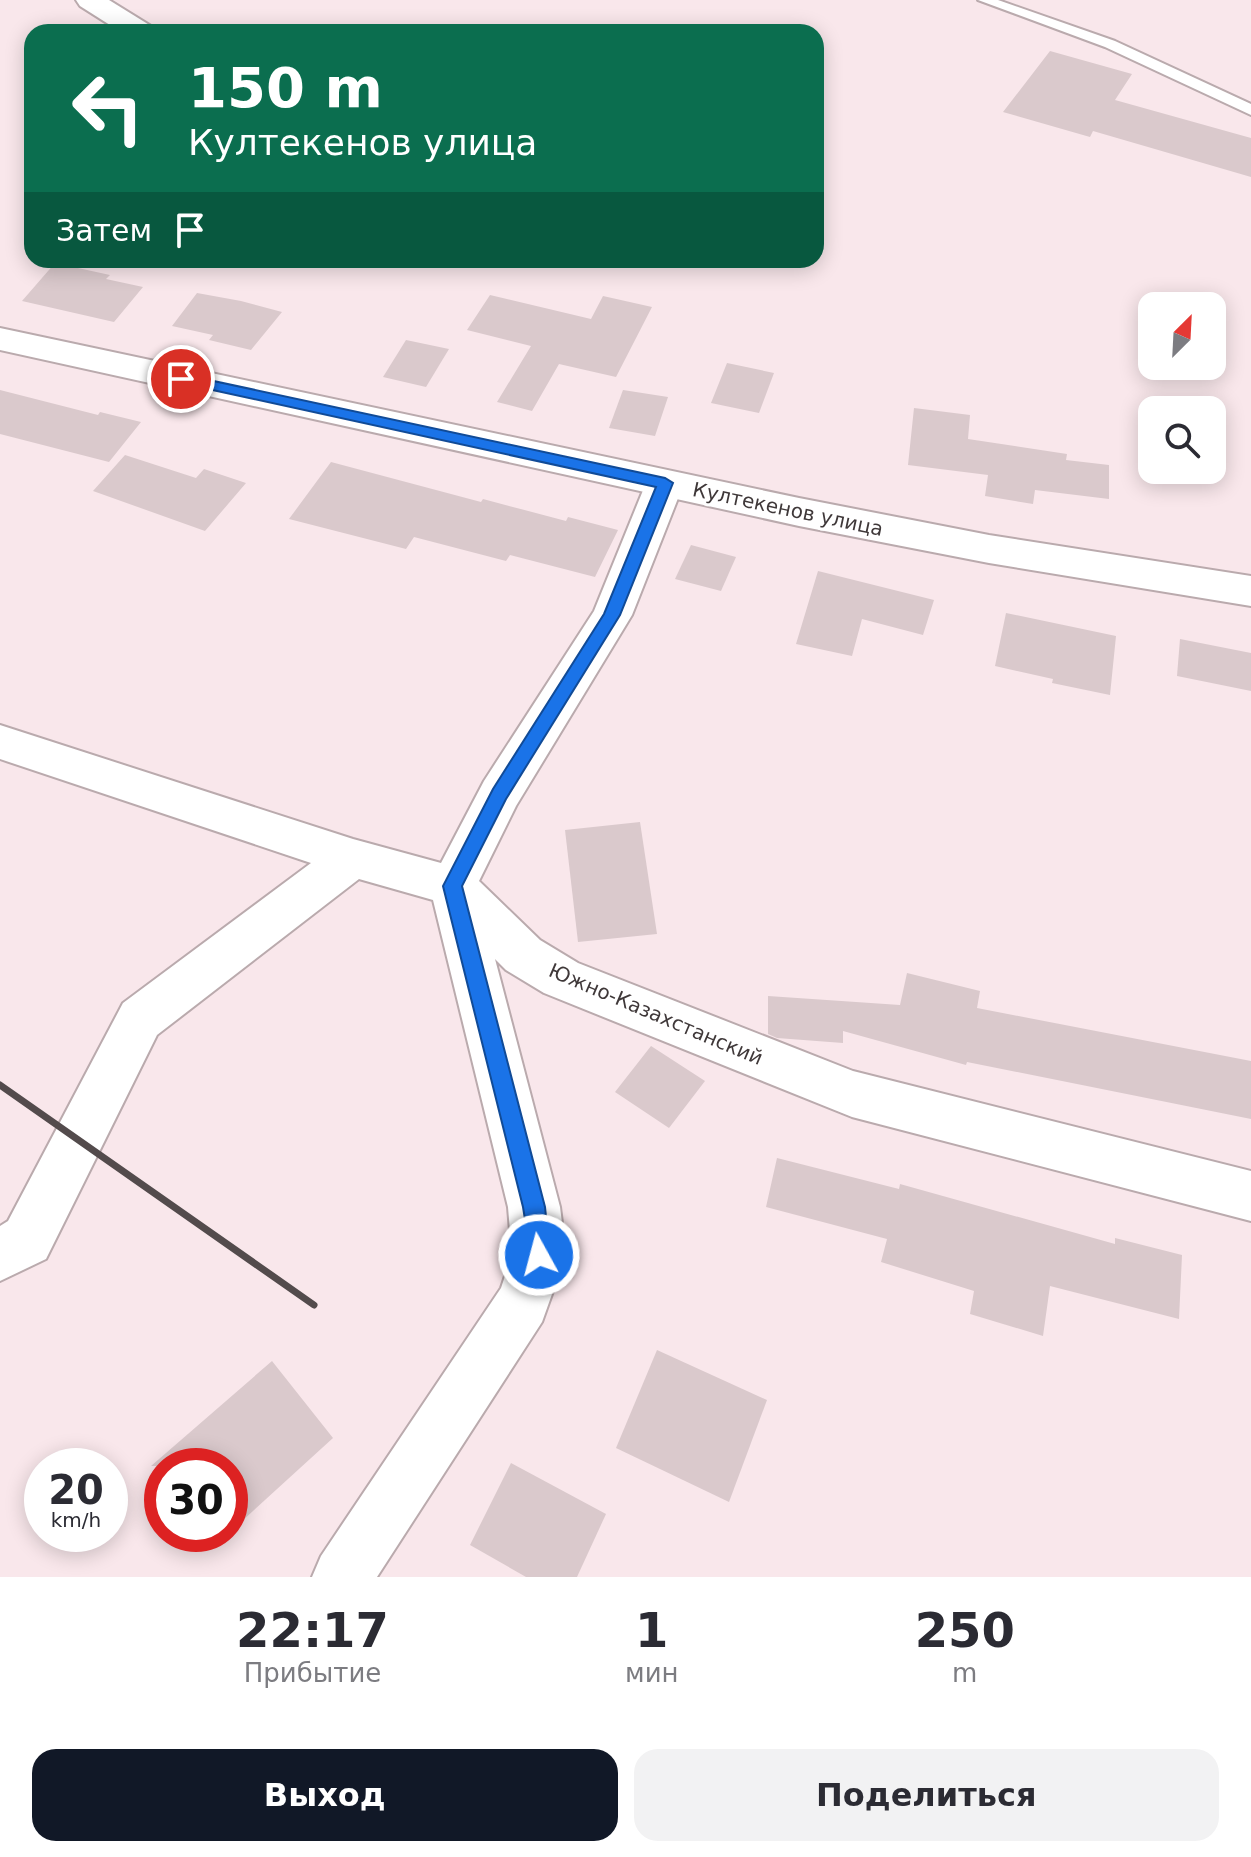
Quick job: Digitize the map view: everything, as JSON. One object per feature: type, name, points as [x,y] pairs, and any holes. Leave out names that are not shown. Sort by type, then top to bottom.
[{"type":"street","points":[[90,0],[128,24]]},
{"type":"street","name":"Култекенов улица","points":[[0,339],[665,483],[989,549],[1251,591]]},
{"type":"street","points":[[342,1577],[523,1303],[539,1255],[534,1207],[453,886],[500,794],[612,615],[665,483]]},
{"type":"street","name":"Южно-Казахстанский","points":[[0,742],[353,858],[453,886],[523,955],[561,978],[852,1094],[1251,1196]]},
{"type":"street","points":[[0,1254],[27,1240],[140,1019],[353,858]]},
{"type":"lane","points":[[985,0],[1110,44],[1251,110]]},
{"type":"building","points":[[1050,51],[1132,74],[1115,100],[1251,138],[1251,177],[1093,131],[1090,137],[1003,112]]},
{"type":"building","points":[[51,268],[78,268],[110,275],[106,279],[143,287],[114,322],[22,301]]},
{"type":"building","points":[[197,293],[282,312],[251,350],[209,340],[213,335],[172,326]]},
{"type":"building","points":[[490,295],[591,319],[603,296],[652,307],[616,377],[559,364],[532,411],[497,402],[531,346],[467,330]]},
{"type":"building","points":[[406,340],[449,349],[426,387],[383,377]]},
{"type":"building","points":[[727,363],[774,373],[759,413],[711,403]]},
{"type":"building","points":[[0,390],[98,415],[100,412],[141,422],[109,462],[0,434]]},
{"type":"building","points":[[623,390],[668,397],[655,436],[609,428]]},
{"type":"building","points":[[914,408],[970,415],[968,439],[1067,454],[1066,460],[1109,465],[1109,499],[1035,490],[1033,504],[985,496],[988,475],[908,465]]},
{"type":"building","points":[[125,455],[196,478],[204,469],[246,483],[205,531],[93,491]]},
{"type":"building","points":[[331,462],[481,502],[483,499],[566,521],[568,517],[618,530],[595,577],[510,555],[506,561],[414,537],[406,549],[289,519]]},
{"type":"building","points":[[691,545],[736,557],[721,591],[675,579]]},
{"type":"building","points":[[818,571],[934,600],[923,635],[862,619],[852,656],[796,644]]},
{"type":"building","points":[[1006,613],[1116,636],[1110,695],[1052,683],[1053,679],[995,666]]},
{"type":"building","points":[[1180,639],[1251,653],[1251,691],[1177,676]]},
{"type":"building","points":[[640,822],[657,934],[578,942],[565,830]]},
{"type":"building","points":[[907,973],[980,991],[977,1008],[1251,1061],[1251,1119],[967,1062],[966,1065],[843,1031],[843,1043],[777,1038],[768,1034],[768,996],[900,1005]]},
{"type":"building","points":[[651,1046],[705,1081],[669,1128],[615,1092]]},
{"type":"building","points":[[777,1158],[899,1189],[900,1184],[1115,1244],[1115,1238],[1182,1255],[1179,1319],[1050,1286],[1043,1336],[970,1314],[974,1291],[881,1262],[887,1239],[766,1207]]},
{"type":"building","points":[[657,1350],[767,1400],[729,1502],[616,1448]]},
{"type":"building","points":[[272,1361],[333,1438],[248,1516],[248,1448],[172,1448]]},
{"type":"building","points":[[511,1463],[606,1514],[577,1577],[526,1577],[470,1545]]},
{"type":"railway","points":[[0,1085],[314,1305]]},
{"type":"route","points":[[181,379],[665,483],[612,615],[500,794],[453,886],[534,1207],[539,1255]]}]
